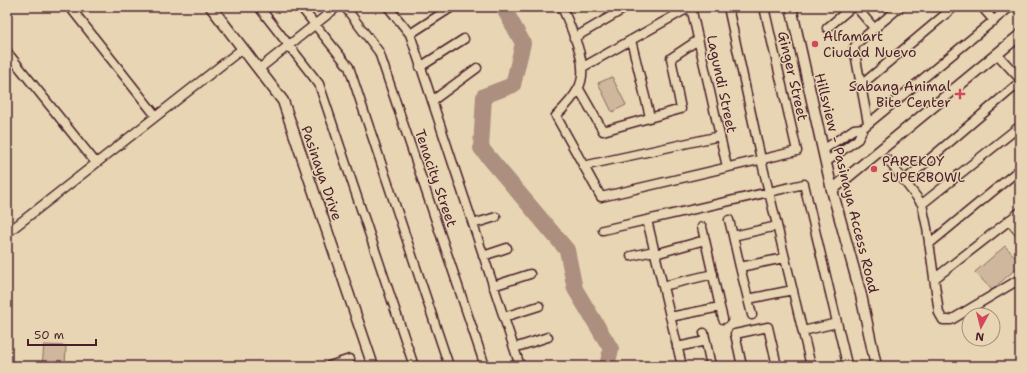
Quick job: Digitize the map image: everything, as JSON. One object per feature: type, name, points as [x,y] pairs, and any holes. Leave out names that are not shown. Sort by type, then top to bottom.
[{"type":"street","points":[[70,7],[156,116]]},
{"type":"street","name":"Pasinaya Drive","points":[[211,7],[242,49],[284,101],[373,366]]},
{"type":"street","points":[[259,7],[319,84],[414,366]]},
{"type":"street","points":[[301,7],[349,67],[449,366]]},
{"type":"street","points":[[259,70],[337,7]]},
{"type":"street","name":"Tenacity Street","points":[[345,7],[380,52],[485,366]]},
{"type":"street","points":[[410,34],[452,7]]},
{"type":"street","points":[[562,7],[583,67],[579,89],[556,116],[601,197],[761,159]]},
{"type":"street","points":[[574,38],[627,7]]},
{"type":"street","points":[[583,67],[691,7]]},
{"type":"street","name":"Lagundi Street","points":[[691,7],[726,167]]},
{"type":"street","points":[[728,7],[761,159],[811,366]]},
{"type":"street","name":"Ginger Street","points":[[761,159],[797,151],[764,7]]},
{"type":"street","name":"Hillsview - Pasinaya Access Road","points":[[791,7],[832,190],[860,295],[876,366]]},
{"type":"street","points":[[827,28],[852,7]]},
{"type":"street","points":[[856,7],[874,28]]},
{"type":"street","points":[[826,162],[858,139],[865,125],[854,48],[856,43],[900,7]]},
{"type":"street","points":[[860,86],[954,7]]},
{"type":"street","points":[[982,7],[994,21]]},
{"type":"street","points":[[823,150],[854,129],[865,125],[1010,7]]},
{"type":"street","points":[[391,8],[410,34],[520,366]]},
{"type":"street","points":[[832,190],[1020,35]]},
{"type":"street","points":[[420,67],[464,39]]},
{"type":"street","points":[[631,40],[650,117]]},
{"type":"street","points":[[579,89],[603,131],[681,109],[671,58],[698,40]]},
{"type":"street","points":[[7,233],[242,49]]},
{"type":"street","points":[[7,52],[96,163]]},
{"type":"street","points":[[905,180],[1020,80],[997,54]]},
{"type":"street","points":[[432,101],[477,68]]},
{"type":"street","points":[[922,204],[1020,126]]},
{"type":"street","points":[[583,166],[720,136]]},
{"type":"street","points":[[888,160],[905,180],[922,204],[930,244],[939,313],[943,320],[947,321],[1020,279]]},
{"type":"street","points":[[930,244],[1020,169]]},
{"type":"street","points":[[603,230],[804,184],[846,360]]},
{"type":"street","points":[[934,279],[1020,212]]},
{"type":"street","points":[[473,224],[496,217]]},
{"type":"street","points":[[647,220],[682,366]]},
{"type":"street","points":[[729,220],[752,315]]},
{"type":"street","points":[[1009,220],[1020,234]]},
{"type":"street","points":[[733,236],[777,226]]},
{"type":"street","points":[[702,227],[723,319]]},
{"type":"street","points":[[631,256],[705,240]]},
{"type":"street","points":[[483,256],[507,248]]},
{"type":"street","points":[[740,267],[784,258]]},
{"type":"street","points":[[493,286],[530,274]]},
{"type":"street","points":[[663,286],[713,274]]},
{"type":"street","points":[[748,299],[793,290]]},
{"type":"street","points":[[504,317],[539,306]]},
{"type":"street","points":[[670,318],[720,307]]},
{"type":"street","points":[[803,332],[837,324]]},
{"type":"street","points":[[742,366],[735,334],[768,326],[777,366]]},
{"type":"street","points":[[514,348],[548,337]]},
{"type":"street","points":[[678,347],[705,337],[711,366]]},
{"type":"street","points":[[330,366],[350,359]]},
{"type":"shaded area","points":[[612,77],[626,105],[612,112],[598,83]]},
{"type":"shaded area","points":[[1005,246],[1020,262],[1020,265],[992,290],[975,272]]},
{"type":"shaded area","points":[[44,345],[66,346],[65,366],[42,366]]},
{"type":"waterway","points":[[503,7],[523,43],[513,85],[484,96],[481,148],[567,250],[575,289],[611,349],[607,366]]},
{"type":"place","name":"Alfamart Ciudad Nuevo","points":[[815,44]]},
{"type":"place","name":"Sabang Animal Bite Center","points":[[960,94]]},
{"type":"place","name":"PAREKOY SUPERBOWL","points":[[874,169]]}]
